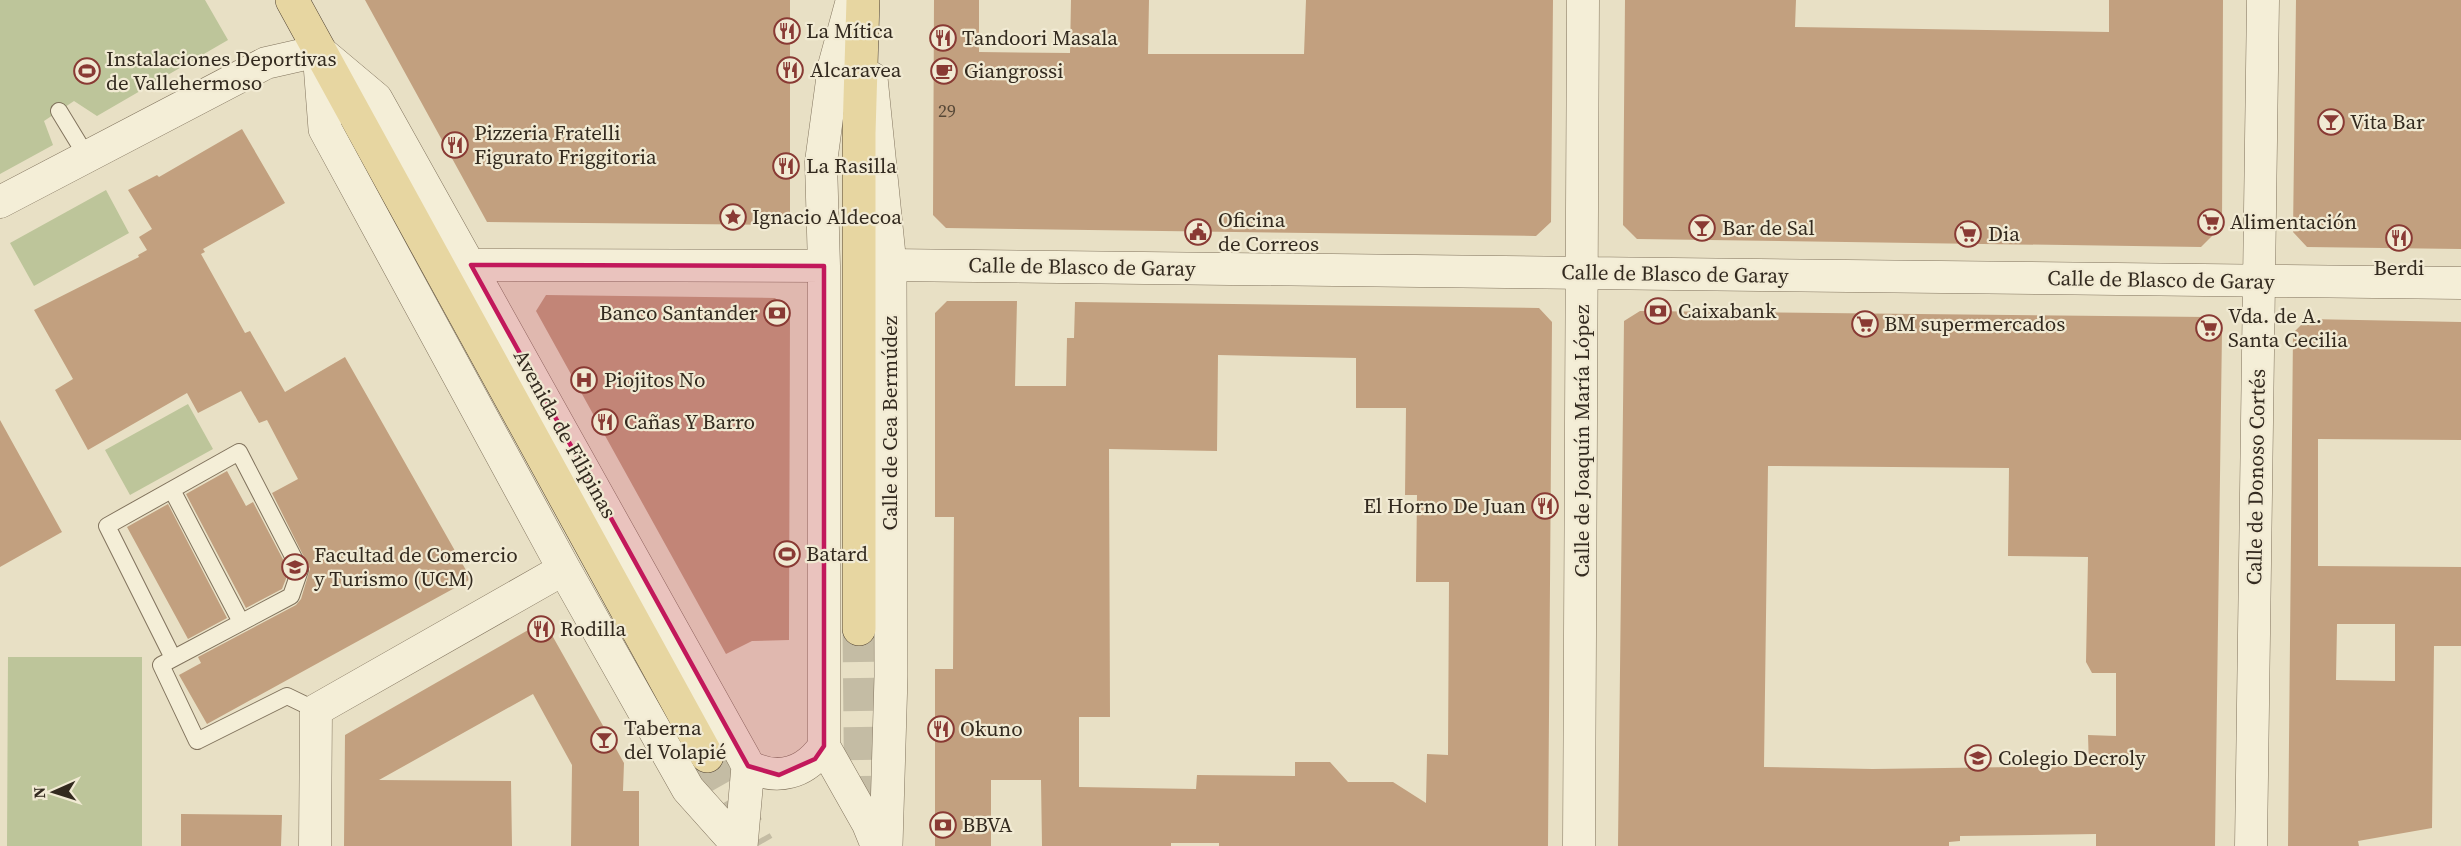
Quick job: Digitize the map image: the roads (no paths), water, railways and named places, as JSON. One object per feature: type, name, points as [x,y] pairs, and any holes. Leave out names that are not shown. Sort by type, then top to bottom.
[{"type":"main road","name":"Avenida de Filipinas","points":[[292,0],[707,756]]},
{"type":"main road","name":"Calle de Cea Bermúdez","points":[[859,629],[860,1]]},
{"type":"street","name":"Calle de Joaquín María López","points":[[1580,846],[1583,0]]},
{"type":"street","name":"Calle de Donoso Cortés","points":[[2251,846],[2263,0]]},
{"type":"street","points":[[860,1],[834,66],[821,162],[824,266],[824,746],[878,846]]},
{"type":"street","name":"Calle de Cea Bermúdez","points":[[860,1],[890,265],[891,676],[886,846]]},
{"type":"street","points":[[0,202],[266,63],[319,51]]},
{"type":"street","name":"Avenida de Filipinas","points":[[319,51],[376,99],[471,265],[748,766],[740,846]]},
{"type":"street","name":"Avenida de Filipinas","points":[[319,51],[325,129],[564,570],[688,789],[740,846]]},
{"type":"street","points":[[471,265],[824,266]]},
{"type":"street","name":"Calle de Blasco de Garay","points":[[890,265],[2461,283]]},
{"type":"street","points":[[315,846],[316,710],[564,570]]},
{"type":"street","points":[[748,766],[762,774],[778,775],[793,772],[815,759],[824,746]]},
{"type":"lane","points":[[59,111],[87,157]]},
{"type":"lane","points":[[173,658],[107,526],[239,452],[300,570],[291,596],[161,665],[197,741],[286,696],[316,710]]},
{"type":"lane","points":[[172,490],[241,622]]},
{"type":"tunnel","points":[[859,629],[861,823]]},
{"type":"tunnel","points":[[707,756],[758,846]]},
{"type":"place","name":"La Mítica","points":[[787,31]]},
{"type":"place","name":"Tandoori Masala","points":[[943,38]]},
{"type":"place","name":"Alcaravea","points":[[790,70]]},
{"type":"place","name":"Instalaciones Deportivas de Vallehermoso","points":[[87,71]]},
{"type":"place","name":"Giangrossi","points":[[944,71]]},
{"type":"place","name":"Vita Bar","points":[[2331,122]]},
{"type":"place","name":"Pizzeria Fratelli Figurato Friggitoria","points":[[455,145]]},
{"type":"place","name":"La Rasilla","points":[[786,166]]},
{"type":"place","name":"Ignacio Aldecoa","points":[[733,217]]},
{"type":"place","name":"Alimentación","points":[[2211,222]]},
{"type":"place","name":"Bar de Sal","points":[[1702,228]]},
{"type":"place","name":"Oficina de Correos","points":[[1198,232]]},
{"type":"place","name":"Dia","points":[[1968,234]]},
{"type":"place","name":"Berdi","points":[[2399,238]]},
{"type":"place","name":"Caixabank","points":[[1658,311]]},
{"type":"place","name":"Banco Santander","points":[[777,313]]},
{"type":"place","name":"BM supermercados","points":[[1865,324]]},
{"type":"place","name":"Vda. de A. Santa Cecilia","points":[[2209,328]]},
{"type":"place","name":"Piojitos No","points":[[584,380]]},
{"type":"place","name":"Cañas Y Barro","points":[[605,422]]},
{"type":"place","name":"El Horno De Juan","points":[[1545,506]]},
{"type":"place","name":"Batard","points":[[787,554]]},
{"type":"place","name":"Facultad de Comercio y Turismo (UCM)","points":[[295,567]]},
{"type":"place","name":"Rodilla","points":[[541,629]]},
{"type":"place","name":"Okuno","points":[[941,729]]},
{"type":"place","name":"Taberna del Volapié","points":[[604,740]]},
{"type":"place","name":"Colegio Decroly","points":[[1978,758]]},
{"type":"place","name":"BBVA","points":[[943,825]]}]
